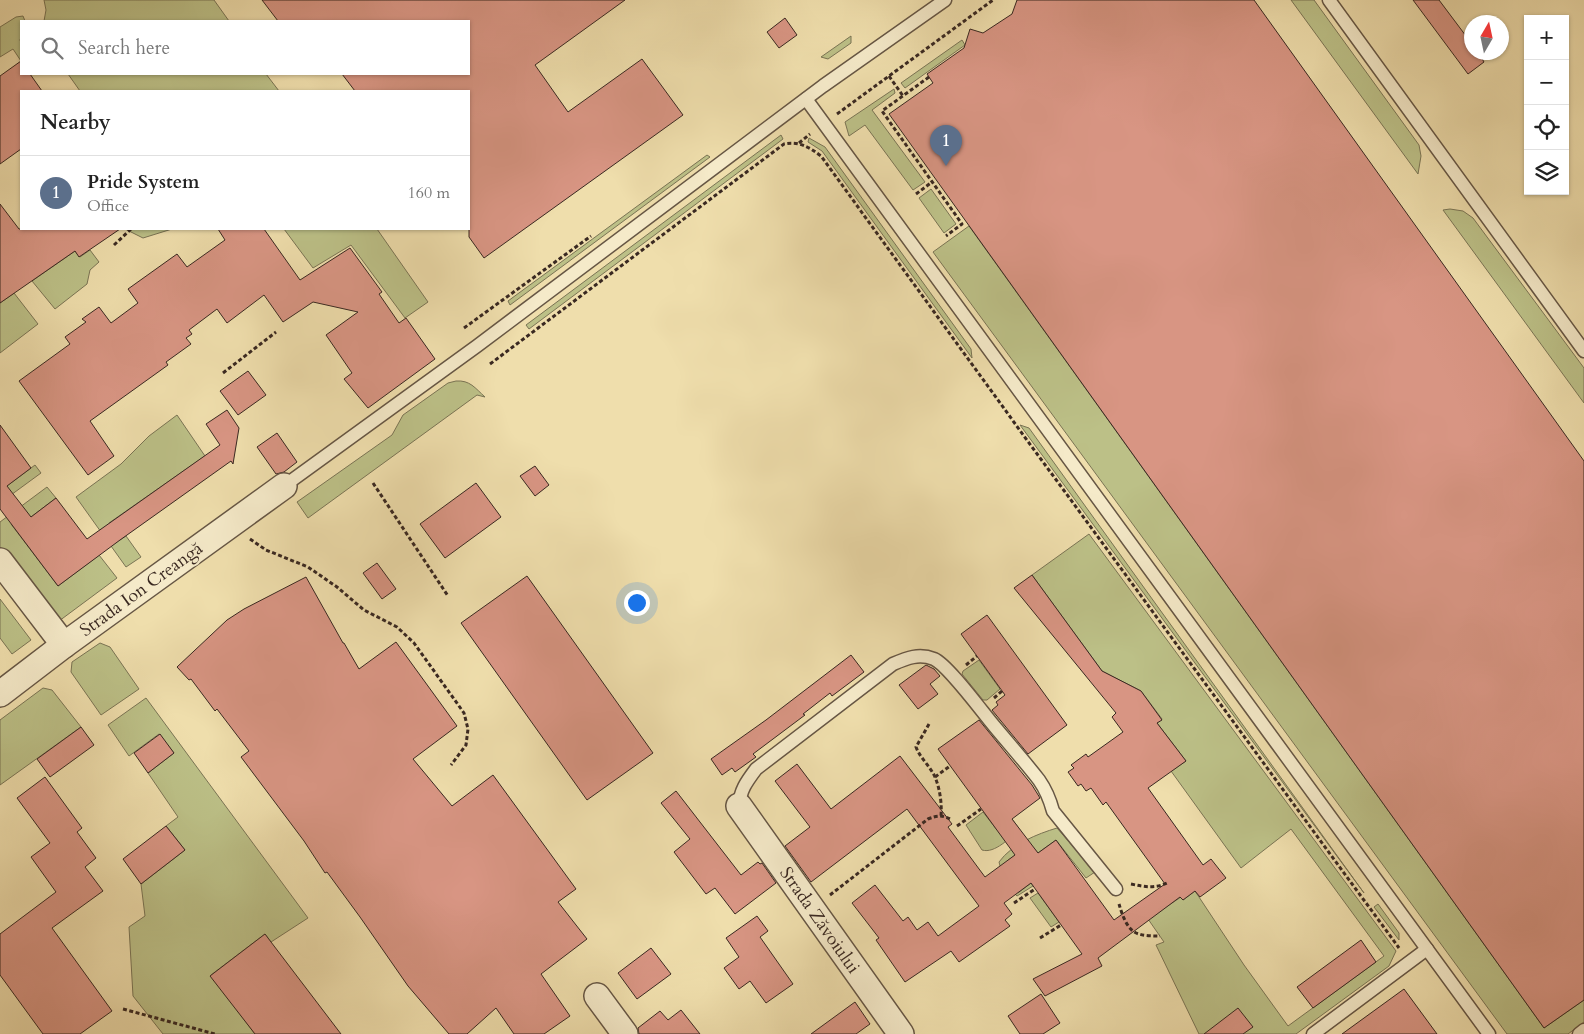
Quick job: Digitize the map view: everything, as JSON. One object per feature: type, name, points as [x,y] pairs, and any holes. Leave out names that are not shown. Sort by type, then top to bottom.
[{"type":"street","name":"Strada Ion Creangă","points":[[0,694],[64,645],[284,486]]},
{"type":"street","points":[[0,561],[64,645]]},
{"type":"street","name":"Strada Zăvoiului","points":[[739,806],[901,1034]]},
{"type":"street","points":[[596,996],[625,1034]]},
{"type":"lane","points":[[284,486],[477,346],[806,99],[945,0]]},
{"type":"lane","points":[[1329,0],[1584,351]]},
{"type":"lane","points":[[806,99],[1489,1034]]},
{"type":"lane","points":[[739,806],[740,796],[745,783],[756,769],[893,664],[909,657],[924,656],[944,666],[980,709],[1039,781],[1049,796],[1053,812],[1112,884]]},
{"type":"lane","points":[[1313,1034],[1428,949]]},
{"type":"lane","points":[[1579,1034],[1584,1030]]},
{"type":"path","points":[[799,143],[993,0]]},
{"type":"path","points":[[889,76],[903,96]]},
{"type":"path","points":[[929,77],[882,112],[962,224],[946,236]]},
{"type":"path","points":[[490,364],[784,144],[799,143],[811,148],[820,156],[1410,962]]},
{"type":"path","points":[[916,194],[932,182]]},
{"type":"path","points":[[114,245],[130,230]]},
{"type":"path","points":[[223,373],[276,332]]},
{"type":"path","points":[[373,483],[448,596]]},
{"type":"path","points":[[228,527],[266,550],[308,567],[337,587],[364,610],[398,627],[414,644],[464,713],[468,729],[466,744],[451,765]]},
{"type":"path","points":[[928,724],[916,747],[918,753],[935,777],[942,805],[940,816]]},
{"type":"path","points":[[935,777],[950,766]]},
{"type":"path","points":[[957,826],[981,809]]},
{"type":"path","points":[[812,909],[928,819],[940,816],[952,820]]},
{"type":"path","points":[[1160,936],[1139,935],[1133,931],[1122,914],[1112,884],[1151,888],[1169,882]]},
{"type":"path","points":[[1014,904],[1035,889]]},
{"type":"path","points":[[1040,938],[1061,925]]},
{"type":"path","points":[[123,1009],[215,1034]]},
{"type":"green space","points":[[44,0],[214,0],[228,20],[44,20],[46,10]]},
{"type":"green space","points":[[1291,0],[1314,0],[1419,145],[1421,156],[1418,174]]},
{"type":"green space","points":[[23,16],[25,20],[20,20],[20,60],[13,49],[0,57],[0,27],[16,17]]},
{"type":"green space","points":[[851,36],[851,43],[828,59],[821,57]]},
{"type":"green space","points":[[962,40],[965,45],[905,88],[901,83]]},
{"type":"green space","points":[[69,75],[267,75],[278,90],[79,90]]},
{"type":"green space","points":[[894,89],[895,93],[872,110],[925,182],[913,190],[865,125],[849,136],[845,122]]},
{"type":"green space","points":[[781,135],[783,139],[529,329],[526,325]]},
{"type":"green space","points":[[809,138],[825,147],[971,349],[972,358],[822,151],[808,142]]},
{"type":"green space","points":[[707,155],[710,157],[510,305],[508,301]]},
{"type":"green space","points":[[931,189],[956,224],[944,233],[919,198]]},
{"type":"green space","points":[[1443,210],[1463,211],[1473,218],[1584,368],[1584,403]]},
{"type":"green space","points":[[969,226],[1544,1028],[1584,1000],[1584,1022],[1568,1034],[1507,1034],[933,252]]},
{"type":"green space","points":[[127,230],[169,230],[143,238]]},
{"type":"green space","points":[[285,230],[378,230],[428,302],[405,318],[351,245],[313,268]]},
{"type":"green space","points":[[90,250],[99,262],[90,270],[87,284],[55,309],[32,281],[75,251],[80,257]]},
{"type":"green space","points":[[14,293],[38,324],[0,353],[0,303]]},
{"type":"green space","points":[[456,381],[469,383],[485,397],[477,395],[308,518],[297,502],[392,435],[403,415],[448,383]]},
{"type":"green space","points":[[177,415],[205,456],[109,523],[120,540],[126,536],[141,557],[126,567],[76,497],[121,464],[149,436]]},
{"type":"green space","points":[[1020,425],[1029,428],[1364,893]]},
{"type":"green space","points":[[35,465],[41,473],[0,503],[0,491]]},
{"type":"green space","points":[[47,487],[56,498],[31,517],[26,512],[11,524],[58,586],[99,555],[117,578],[55,624],[0,550],[0,522]]},
{"type":"green space","points":[[1089,534],[1396,951],[1389,966],[1296,1034],[1199,1034],[1156,945],[1164,942],[1148,919],[1181,897],[1183,900],[1195,891],[1244,965],[1288,1026],[1384,956],[1291,829],[1241,868],[1171,771],[1186,761],[1157,723],[1162,719],[1141,691],[1102,671],[1032,575]]},
{"type":"green space","points":[[0,599],[31,640],[12,654],[0,638]]},
{"type":"green space","points":[[100,643],[110,647],[139,689],[101,715],[71,672],[72,662]]},
{"type":"green space","points":[[979,660],[1000,689],[987,700],[983,700],[962,674],[963,671]]},
{"type":"green space","points":[[43,688],[52,690],[81,727],[0,785],[0,720]]},
{"type":"green space","points":[[146,698],[308,918],[271,942],[265,934],[211,975],[255,1034],[163,1034],[133,996],[129,927],[145,916],[141,884],[185,850],[166,826],[178,817],[148,773],[174,753],[159,734],[129,756],[108,725]]},
{"type":"green space","points":[[983,812],[997,830],[1012,819],[1020,830],[992,850],[982,850],[966,825]]},
{"type":"green space","points":[[1057,828],[1095,872],[1086,878],[1056,840],[1038,853],[1030,844],[1007,861],[1013,870],[1018,893],[1031,883],[1033,886],[1017,896],[1005,881],[999,862],[1018,845],[1041,833]]},
{"type":"green space","points":[[1038,893],[1059,922],[1051,927],[1030,898]]},
{"type":"green space","points":[[1378,904],[1399,933],[1399,940],[1374,907]]},
{"type":"building","points":[[262,0],[625,0],[535,65],[568,112],[642,59],[683,115],[484,258],[469,237],[470,90],[354,90],[343,75],[470,75],[470,20],[277,20]]},
{"type":"building","points":[[1017,0],[1254,0],[1584,461],[1584,1000],[1544,1028],[889,114],[933,83],[927,74],[964,48],[970,29],[983,33],[1012,14]]},
{"type":"building","points":[[1413,0],[1439,0],[1464,33],[1464,60],[1483,60],[1484,62],[1468,74]]},
{"type":"building","points":[[785,18],[797,35],[779,48],[767,32]]},
{"type":"building","points":[[20,62],[20,75],[31,75],[41,90],[20,90],[20,150],[0,164],[0,76]]},
{"type":"building","points":[[0,204],[20,230],[119,230],[79,257],[75,251],[0,303]]},
{"type":"building","points":[[219,230],[265,230],[300,280],[350,248],[382,292],[379,294],[399,323],[406,318],[435,359],[368,408],[344,379],[352,373],[326,335],[358,312],[313,302],[283,322],[264,295],[227,323],[217,309],[189,330],[192,334],[186,338],[191,344],[166,362],[168,365],[90,421],[114,456],[88,475],[19,381],[70,344],[65,337],[86,322],[82,319],[99,307],[111,323],[138,303],[128,289],[177,254],[187,267],[225,240]]},
{"type":"building","points":[[248,371],[266,395],[238,415],[220,391]]},
{"type":"building","points":[[227,410],[239,428],[233,464],[231,461],[58,586],[0,509],[0,425],[31,468],[7,486],[31,517],[56,498],[87,539],[220,445],[206,424]]},
{"type":"building","points":[[277,433],[297,462],[284,472],[276,474],[257,447]]},
{"type":"building","points":[[535,466],[549,485],[535,496],[520,476]]},
{"type":"building","points":[[476,483],[501,517],[445,558],[420,524]]},
{"type":"building","points":[[377,563],[396,589],[382,599],[363,573]]},
{"type":"building","points":[[1032,575],[1102,671],[1141,691],[1162,720],[1157,723],[1186,761],[1148,788],[1203,865],[1211,859],[1226,878],[1200,897],[1195,891],[1183,900],[1180,897],[1098,958],[1102,966],[1045,996],[1033,979],[1082,954],[1031,883],[1004,903],[1012,914],[1005,920],[1010,926],[959,962],[951,951],[905,982],[876,940],[879,938],[852,903],[875,885],[903,921],[908,917],[917,930],[928,922],[938,936],[979,906],[907,809],[811,882],[785,846],[810,827],[775,781],[797,764],[831,809],[900,756],[952,824],[948,827],[985,877],[1015,855],[938,749],[979,720],[1032,785],[1040,798],[1012,819],[1038,853],[1056,840],[1114,920],[1165,884],[1106,802],[1103,805],[1091,788],[1086,791],[1081,784],[1078,786],[1068,772],[1074,768],[1071,765],[1086,754],[1088,757],[1123,732],[1112,717],[1116,713],[1014,588]]},
{"type":"building","points":[[527,576],[653,753],[587,800],[461,623]]},
{"type":"building","points":[[306,577],[359,669],[396,642],[457,726],[413,759],[452,806],[493,775],[576,889],[558,902],[587,939],[541,974],[570,1016],[544,1034],[514,1034],[496,1008],[467,1034],[449,1034],[408,986],[360,917],[327,872],[325,873],[304,841],[241,757],[249,751],[217,709],[215,711],[191,679],[189,680],[177,667],[227,620],[244,609]]},
{"type":"building","points":[[987,615],[1067,725],[1028,754],[992,710],[998,705],[996,702],[1005,695],[961,634]]},
{"type":"building","points":[[851,655],[864,672],[832,696],[830,693],[803,714],[805,715],[753,754],[756,757],[735,772],[732,768],[722,775],[711,759]]},
{"type":"building","points":[[926,665],[934,669],[940,676],[930,684],[938,694],[918,709],[899,685]]},
{"type":"building","points":[[81,727],[94,745],[50,777],[37,759]]},
{"type":"building","points":[[160,734],[174,753],[148,773],[134,753]]},
{"type":"building","points":[[45,777],[82,828],[77,832],[96,858],[85,867],[103,891],[52,928],[112,1011],[80,1034],[43,1034],[0,975],[0,934],[56,892],[31,857],[50,843],[17,798]]},
{"type":"building","points":[[676,791],[741,875],[758,862],[762,863],[776,883],[735,914],[715,888],[706,894],[674,852],[690,839],[661,803]]},
{"type":"building","points":[[166,826],[185,850],[141,884],[123,859]]},
{"type":"building","points":[[757,916],[768,931],[760,937],[793,984],[766,1003],[750,981],[739,989],[724,968],[739,957],[726,938]]},
{"type":"building","points":[[265,934],[341,1034],[255,1034],[210,976]]},
{"type":"building","points":[[1361,940],[1376,962],[1313,1008],[1297,987]]},
{"type":"building","points":[[651,948],[671,974],[637,999],[618,973]]},
{"type":"building","points":[[1404,989],[1437,1034],[1342,1034]]},
{"type":"building","points":[[1041,994],[1060,1023],[1043,1034],[1020,1034],[1008,1016]]},
{"type":"building","points":[[855,1002],[870,1024],[856,1034],[811,1034]]},
{"type":"building","points":[[1238,1008],[1253,1027],[1243,1034],[1204,1034]]},
{"type":"building","points":[[681,1010],[700,1034],[639,1034],[638,1028],[660,1011],[668,1020]]},
{"type":"place","name":"Pride System","points":[[946,166]]}]
